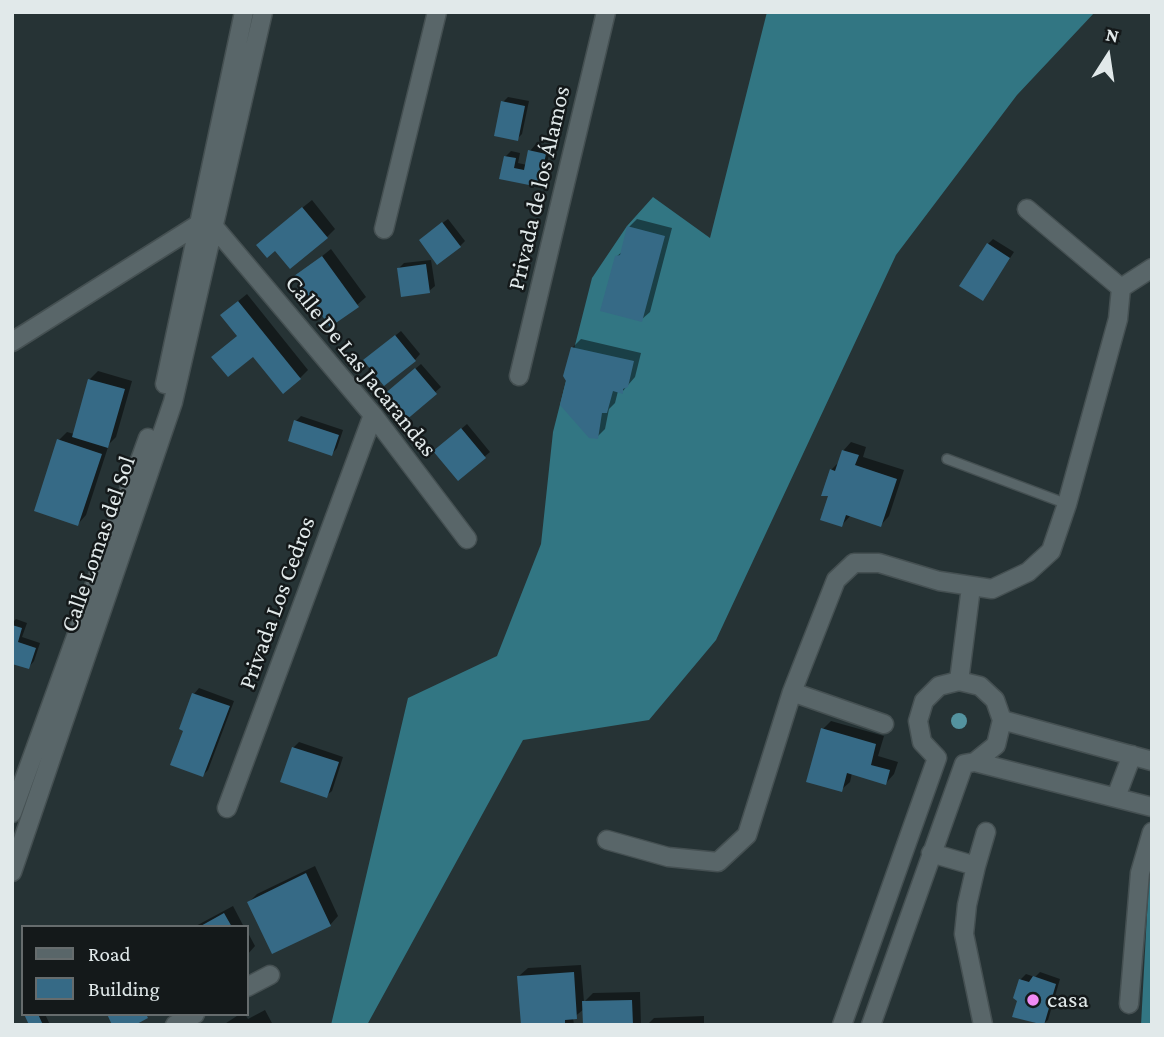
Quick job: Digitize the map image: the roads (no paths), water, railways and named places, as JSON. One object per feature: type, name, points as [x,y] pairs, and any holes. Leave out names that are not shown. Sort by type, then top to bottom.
[{"type":"street","points":[[207,226],[244,12]]},
{"type":"street","points":[[12,342],[207,226],[263,12]]},
{"type":"street","points":[[384,229],[437,12]]},
{"type":"street","name":"Privada de los Álamos","points":[[519,376],[606,12]]},
{"type":"street","points":[[1027,209],[1121,288]]},
{"type":"street","name":"Calle De Las Jacarandas","points":[[207,226],[373,415],[467,539]]},
{"type":"street","name":"Calle Lomas del Sol","points":[[12,813],[162,399],[207,226]]},
{"type":"street","name":"Calle Lomas del Sol","points":[[12,872],[173,402],[207,226]]},
{"type":"street","points":[[1121,288],[1152,268]]},
{"type":"street","points":[[607,840],[668,857],[718,862],[747,835],[792,692],[835,580],[854,563],[879,563],[939,581],[992,589],[1028,572],[1051,551],[1067,504],[1118,318],[1121,288]]},
{"type":"street","name":"Privada Los Cedros","points":[[227,808],[373,415]]},
{"type":"street","points":[[959,681],[971,587]]},
{"type":"street","points":[[842,1025],[937,758],[922,742],[918,721],[924,701],[939,686],[959,681],[980,686],[995,700],[1002,720],[996,745],[975,762],[964,765],[871,1025]]},
{"type":"street","points":[[792,692],[884,724]]},
{"type":"street","points":[[1002,720],[1152,761]]},
{"type":"street","points":[[1116,797],[1132,755]]},
{"type":"street","points":[[975,762],[1152,807]]},
{"type":"street","points":[[983,1025],[964,934],[976,866],[986,832]]},
{"type":"street","points":[[1129,1004],[1140,873],[1152,832]]},
{"type":"street","points":[[931,853],[976,866]]},
{"type":"street","points":[[248,987],[270,975]]},
{"type":"lane","points":[[947,458],[1067,504]]},
{"type":"place","name":"casa","points":[[1033,1000]]}]
